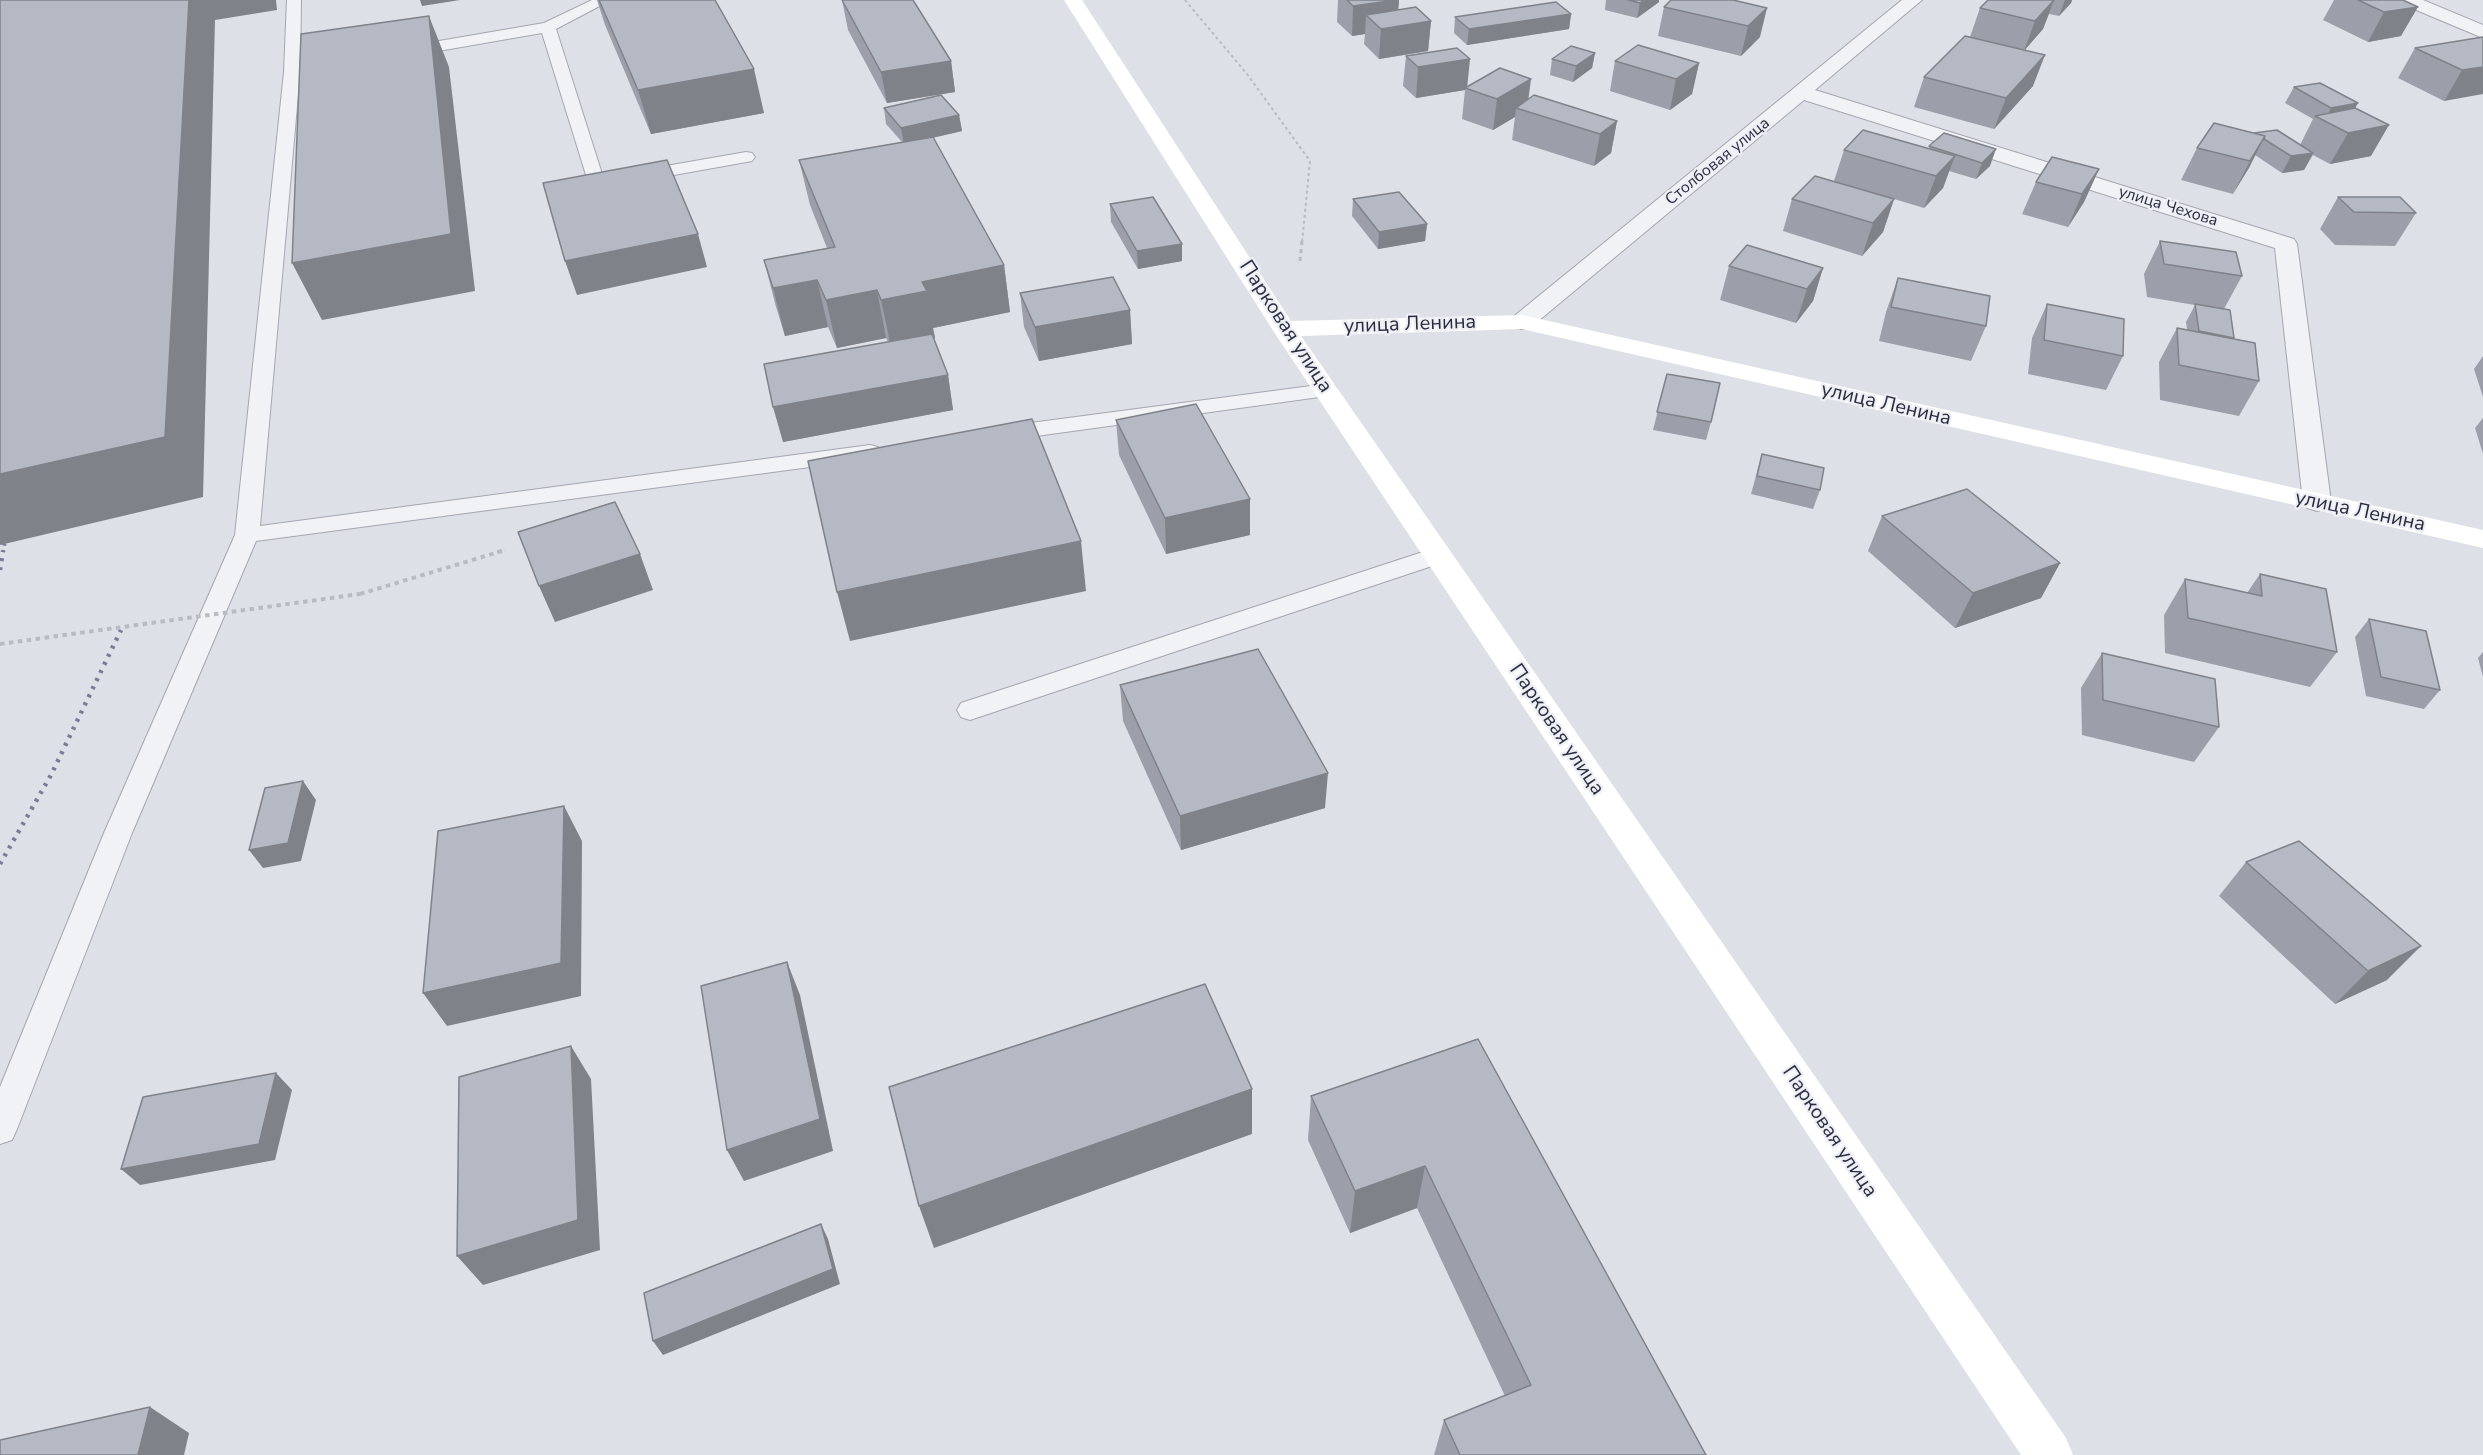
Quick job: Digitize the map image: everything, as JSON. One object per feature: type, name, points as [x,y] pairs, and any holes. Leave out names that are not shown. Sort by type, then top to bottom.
[{"type":"main road","name":"Парковая улица","points":[[1073,0],[1284,329],[2049,1455]]},
{"type":"main road","name":"улица Ленина","points":[[1284,329],[1522,322],[2483,539]]},
{"type":"street","name":"Столбовая улица","points":[[1522,322],[1803,93],[1913,0]]},
{"type":"street","points":[[2408,0],[2483,32]]},
{"type":"street","name":"улица Чехова","points":[[1803,93],[2286,244],[2317,502]]},
{"type":"lane","points":[[0,1129],[118,832],[247,536],[298,71],[294,0]]},
{"type":"lane","points":[[385,56],[548,27],[604,0]]},
{"type":"lane","points":[[548,27],[596,183],[747,157]]},
{"type":"lane","points":[[982,436],[1326,390]]},
{"type":"lane","points":[[247,536],[887,449]]},
{"type":"lane","points":[[970,710],[1438,555]]},
{"type":"path","points":[[1185,0],[1247,74],[1310,160],[1299,270],[1252,278]]},
{"type":"path","points":[[0,644],[360,594],[505,550]]},
{"type":"building","points":[[0,0],[189,0],[165,437],[0,474]]},
{"type":"building","points":[[599,0],[715,0],[754,69],[638,90]]},
{"type":"building","points":[[842,0],[913,0],[951,61],[881,72]]},
{"type":"building","points":[[1347,0],[1396,0],[1353,6]]},
{"type":"building","points":[[1628,0],[1644,0],[1640,3]]},
{"type":"building","points":[[1671,0],[1733,0],[1767,8],[1748,26],[1664,7]]},
{"type":"building","points":[[1988,0],[2054,0],[2035,21],[1980,8]]},
{"type":"building","points":[[2358,0],[2403,0],[2418,7],[2384,12]]},
{"type":"building","points":[[1556,2],[1571,14],[1469,29],[1455,17]]},
{"type":"building","points":[[1416,7],[1431,21],[1381,29],[1366,15]]},
{"type":"building","points":[[429,16],[451,234],[292,263],[301,34]]},
{"type":"building","points":[[1965,36],[2045,55],[2006,98],[1924,77]]},
{"type":"building","points":[[2483,37],[2483,67],[2462,70],[2415,48]]},
{"type":"building","points":[[1638,45],[1699,63],[1676,79],[1615,61]]},
{"type":"building","points":[[1571,46],[1595,53],[1576,66],[1552,59]]},
{"type":"building","points":[[1457,48],[1470,59],[1418,67],[1406,56]]},
{"type":"building","points":[[1500,68],[1531,79],[1497,99],[1465,88]]},
{"type":"building","points":[[2320,83],[2358,103],[2331,108],[2294,87]]},
{"type":"building","points":[[941,95],[959,115],[901,128],[884,108]]},
{"type":"building","points":[[1534,95],[1617,121],[1600,134],[1516,108]]},
{"type":"building","points":[[2355,108],[2389,125],[2348,133],[2315,116]]},
{"type":"building","points":[[2214,123],[2265,136],[2250,161],[2197,148]]},
{"type":"building","points":[[1863,130],[1955,156],[1936,176],[1844,150]]},
{"type":"building","points":[[2277,130],[2313,153],[2291,156],[2264,139],[2265,136],[2254,133]]},
{"type":"building","points":[[1944,133],[1996,149],[1982,163],[1929,146]]},
{"type":"building","points":[[933,137],[1004,265],[922,282],[927,291],[881,300],[877,290],[826,300],[817,280],[773,288],[764,260],[835,247],[799,160]]},
{"type":"building","points":[[2052,157],[2099,169],[2082,194],[2036,182]]},
{"type":"building","points":[[667,160],[698,234],[565,261],[543,183]]},
{"type":"building","points":[[1815,176],[1894,199],[1873,223],[1792,199]]},
{"type":"building","points":[[1399,192],[1427,224],[1379,232],[1353,199]]},
{"type":"building","points":[[1153,197],[1182,244],[1137,251],[1110,204]]},
{"type":"building","points":[[2338,197],[2400,197],[2416,213],[2354,212]]},
{"type":"building","points":[[2160,241],[2236,252],[2242,276],[2164,264]]},
{"type":"building","points":[[1747,245],[1823,268],[1807,289],[1729,266]]},
{"type":"building","points":[[1113,277],[1130,310],[1035,327],[1020,293]]},
{"type":"building","points":[[1898,278],[1990,296],[1986,326],[1891,307]]},
{"type":"building","points":[[2047,304],[2124,319],[2123,356],[2044,340]]},
{"type":"building","points":[[2195,304],[2230,310],[2234,338],[2199,331]]},
{"type":"building","points":[[2177,328],[2255,343],[2259,381],[2179,365]]},
{"type":"building","points":[[932,334],[948,375],[773,407],[764,364]]},
{"type":"building","points":[[1667,374],[1720,383],[1711,422],[1657,412]]},
{"type":"building","points":[[1196,404],[1250,499],[1165,518],[1116,420]]},
{"type":"building","points":[[1032,419],[1081,541],[837,592],[808,461]]},
{"type":"building","points":[[1762,454],[1824,468],[1820,490],[1757,476]]},
{"type":"building","points":[[1967,489],[2060,563],[1973,593],[1882,516]]},
{"type":"building","points":[[615,502],[640,554],[539,586],[518,532]]},
{"type":"building","points":[[2260,574],[2326,589],[2337,652],[2188,618],[2185,579],[2262,596]]},
{"type":"building","points":[[2369,619],[2426,631],[2440,690],[2381,677]]},
{"type":"building","points":[[1258,649],[1328,773],[1180,816],[1120,685]]},
{"type":"building","points":[[2102,653],[2215,679],[2219,727],[2103,700]]},
{"type":"building","points":[[303,781],[288,843],[249,850],[265,788]]},
{"type":"building","points":[[564,806],[561,963],[423,993],[438,831]]},
{"type":"building","points":[[2299,841],[2421,946],[2368,971],[2246,862]]},
{"type":"building","points":[[787,962],[820,1119],[727,1150],[701,986]]},
{"type":"building","points":[[1205,984],[1252,1089],[919,1206],[889,1087]]},
{"type":"building","points":[[1478,1039],[1706,1455],[1460,1455],[1444,1420],[1531,1385],[1425,1166],[1355,1191],[1311,1096]]},
{"type":"building","points":[[571,1046],[578,1220],[457,1256],[459,1077]]},
{"type":"building","points":[[276,1073],[259,1144],[121,1169],[143,1097]]},
{"type":"building","points":[[821,1224],[833,1269],[653,1341],[644,1293]]},
{"type":"building","points":[[150,1407],[138,1455],[0,1455],[0,1440]]},
{"type":"railway","points":[[3,552],[7,529]]},
{"type":"railway","points":[[0,570],[3,551]]},
{"type":"railway","points":[[0,864],[51,775],[121,630]]}]
